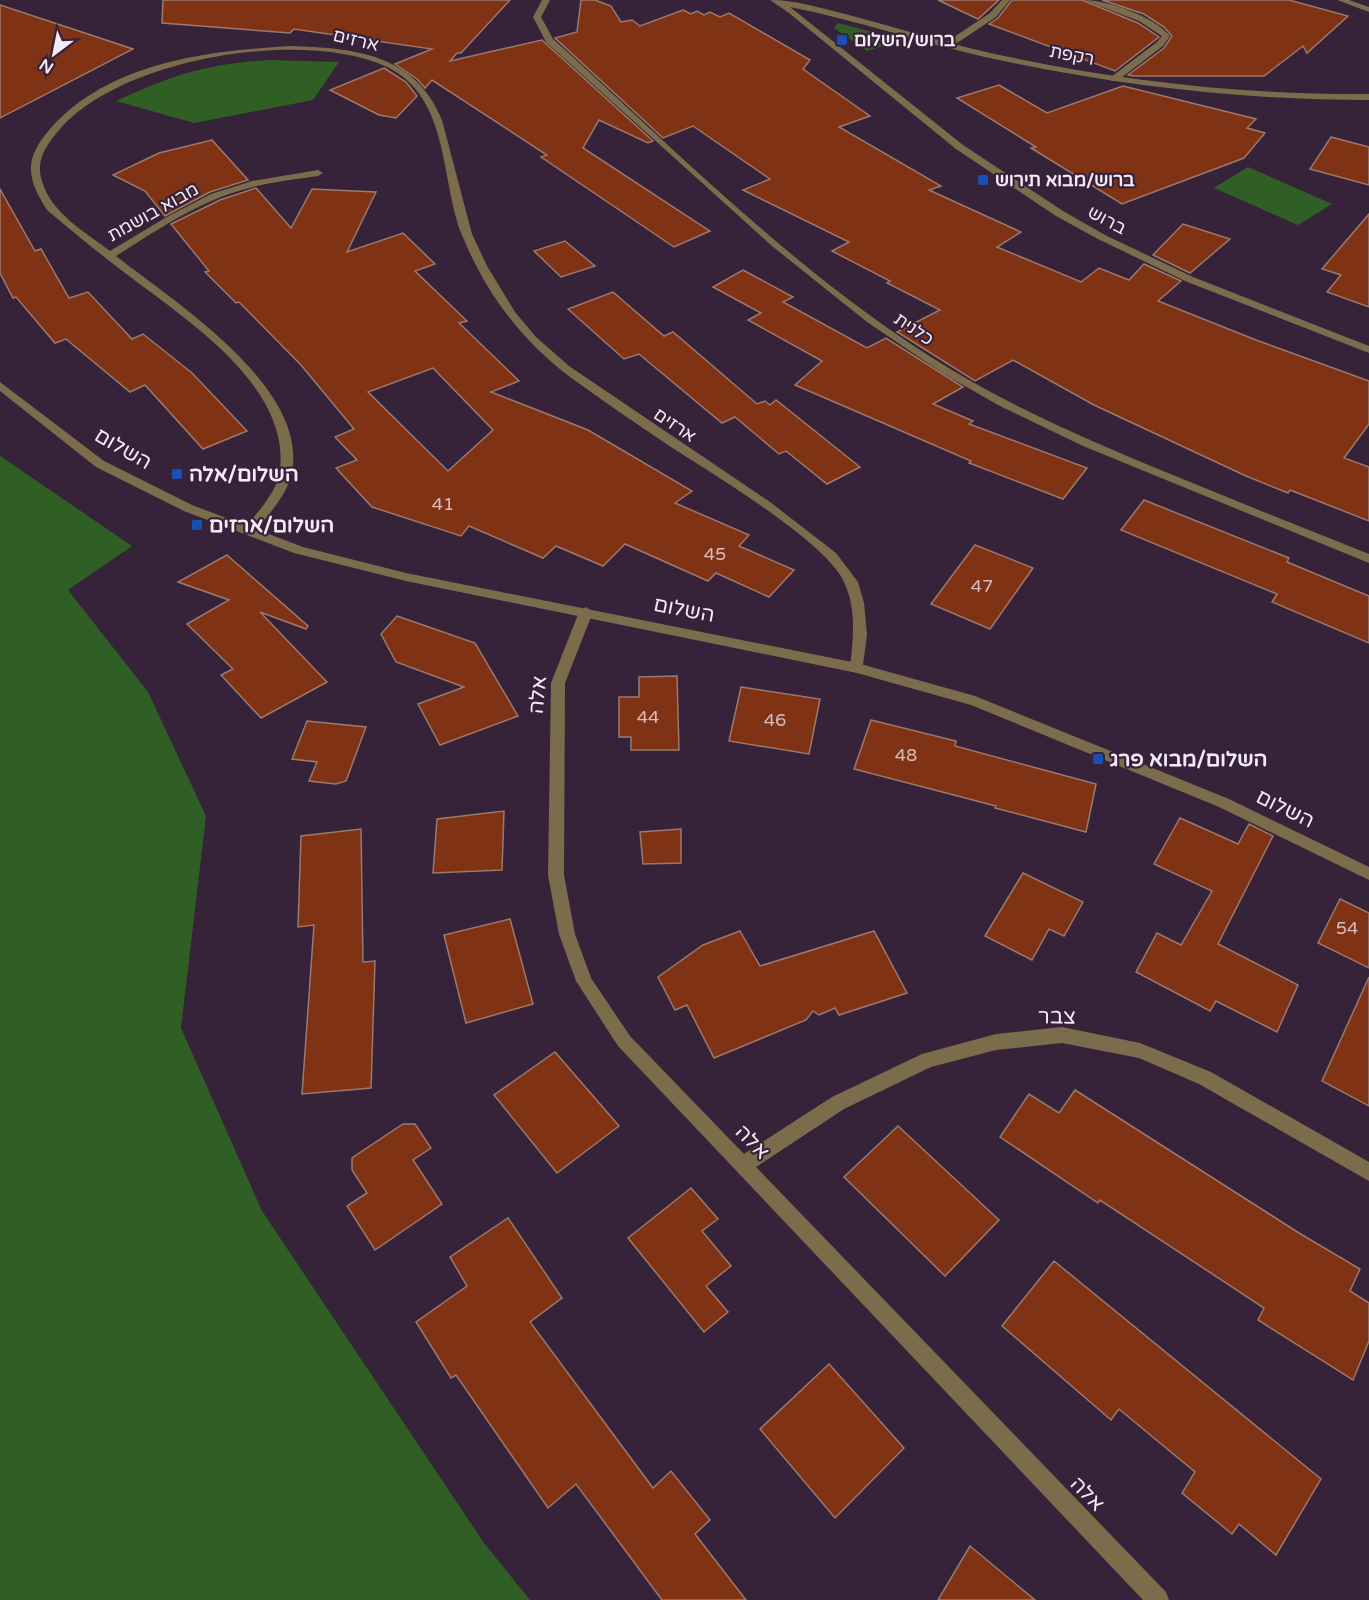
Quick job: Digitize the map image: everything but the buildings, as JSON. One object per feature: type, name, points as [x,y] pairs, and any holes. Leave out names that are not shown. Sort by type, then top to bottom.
[{"type":"street","name":"כלנית","points":[[546,0],[537,17],[549,40],[779,248],[922,356],[993,398],[1065,434],[1369,559]]},
{"type":"street","points":[[948,45],[993,15],[1006,0]]},
{"type":"street","points":[[1088,0],[1150,23],[1162,30],[1166,36],[1160,44],[1114,79]]},
{"type":"street","points":[[1341,0],[1369,10]]},
{"type":"street","name":"רקפת","points":[[775,1],[827,11],[948,45],[1044,67],[1114,79],[1229,93],[1294,97],[1369,97]]},
{"type":"street","name":"ברוש","points":[[775,1],[792,11],[963,151],[1068,219],[1128,250],[1223,293],[1369,350]]},
{"type":"street","name":"ארזים","points":[[249,531],[278,493],[286,471],[287,447],[280,423],[254,379],[228,350],[50,208],[37,186],[35,162],[45,140],[63,119],[110,86],[142,73],[217,55],[300,48],[328,49],[359,55],[388,65],[408,78],[426,95],[436,115],[462,219],[474,251],[499,294],[531,338],[571,372],[628,414],[769,507],[825,549],[850,580],[861,616],[857,668]]},
{"type":"street","name":"מבוא בושמת","points":[[109,256],[187,208],[231,190],[267,181],[318,173]]},
{"type":"street","name":"השלום","points":[[0,385],[100,464],[188,508],[299,550],[395,574],[857,668],[975,701],[1224,803],[1369,874]]},
{"type":"street","name":"אלה","points":[[586,612],[558,683],[556,875],[567,934],[584,981],[624,1041],[1158,1600]]},
{"type":"street","name":"צבר","points":[[743,1165],[838,1103],[928,1060],[996,1042],[1062,1035],[1140,1051],[1205,1078],[1369,1172]]},
{"type":"green space","points":[[838,23],[902,40],[867,51],[834,28]]},
{"type":"green space","points":[[270,60],[339,62],[313,100],[194,123],[116,101],[173,77],[209,67]]},
{"type":"green space","points":[[1248,167],[1332,204],[1298,225],[1214,188]]},
{"type":"green space","points":[[0,456],[132,546],[68,590],[148,692],[206,816],[181,1028],[262,1211],[484,1543],[530,1600],[0,1600]]},
{"type":"place","name":"ברוש/השלום","points":[[842,40]]},
{"type":"place","name":"ברוש/מבוא תירוש","points":[[983,180]]},
{"type":"place","name":"השלום/אלה","points":[[177,474]]},
{"type":"place","name":"השלום/ארזים","points":[[197,525]]},
{"type":"place","name":"השלום/מבוא פרג","points":[[1098,759]]}]
